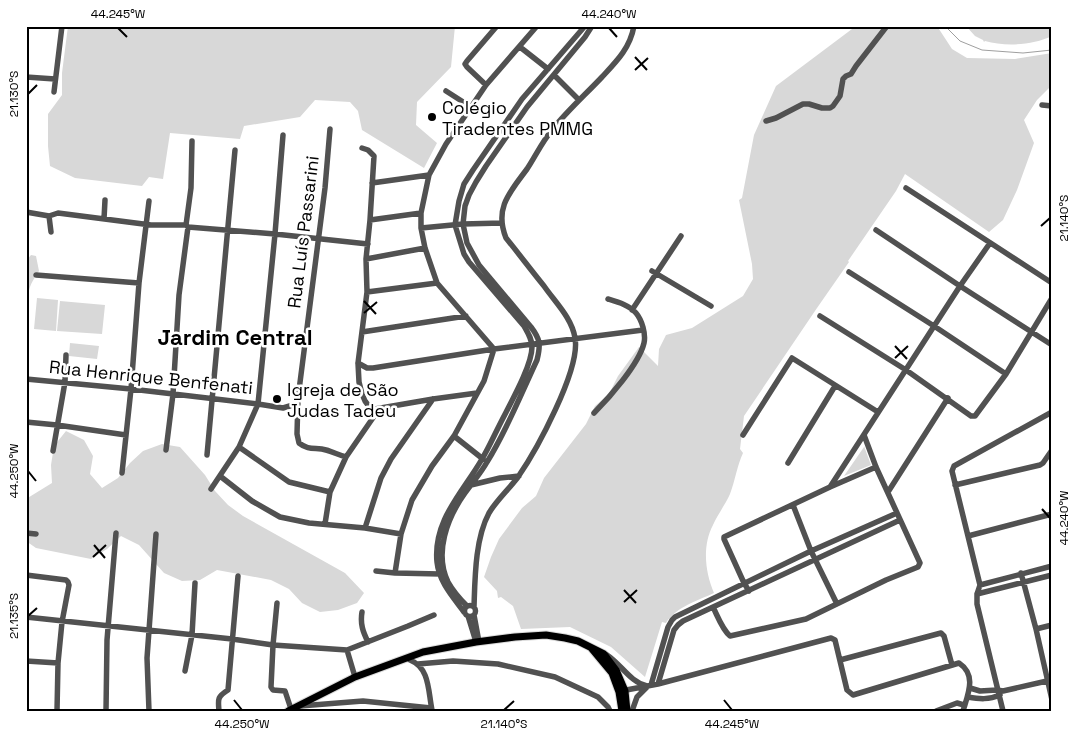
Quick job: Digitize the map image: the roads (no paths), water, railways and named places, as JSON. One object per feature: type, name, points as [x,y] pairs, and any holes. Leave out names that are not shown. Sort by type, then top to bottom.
[{"type":"main road","points":[[292,709],[355,677],[423,652],[515,637],[546,636],[578,641],[604,654],[616,670],[627,711]]},
{"type":"main road","points":[[591,647],[612,673],[622,691],[622,711]]},
{"type":"street","points":[[54,92],[62,26]]},
{"type":"street","points":[[486,85],[466,67],[466,64],[497,26]]},
{"type":"street","points":[[494,349],[437,283],[425,248],[421,228],[421,213],[429,175],[446,144],[486,85],[537,26]]},
{"type":"street","points":[[468,612],[446,587],[440,574],[437,561],[440,532],[450,507],[483,459],[525,372],[532,351],[532,345],[524,326],[464,254],[455,225],[461,192],[473,170],[522,99],[585,26]]},
{"type":"street","points":[[478,642],[468,612],[449,583],[444,571],[442,558],[444,541],[451,517],[457,505],[487,464],[510,420],[537,360],[540,344],[531,327],[479,266],[467,243],[463,224],[465,206],[476,182],[527,107],[592,26]]},
{"type":"street","points":[[468,612],[475,611],[477,556],[480,540],[490,513],[518,476],[544,433],[569,377],[573,364],[576,338],[559,306],[506,238],[502,224],[503,209],[506,199],[552,130],[626,49],[634,26]]},
{"type":"street","points":[[766,121],[803,104],[822,108],[833,106],[840,96],[843,79],[851,74],[887,26]]},
{"type":"street","points":[[520,47],[548,69]]},
{"type":"street","points":[[554,75],[579,100]]},
{"type":"street","points":[[26,77],[55,79]]},
{"type":"street","points":[[446,91],[471,107]]},
{"type":"street","points":[[1042,105],[1052,106]]},
{"type":"street","name":"Rua Luís Passarini","points":[[330,129],[319,239],[298,398],[298,434],[299,443],[305,447],[324,449],[346,457]]},
{"type":"street","points":[[211,489],[238,447],[258,404],[283,136]]},
{"type":"street","points":[[166,450],[173,394],[179,294],[191,188],[192,141]]},
{"type":"street","points":[[362,148],[368,150],[374,156],[366,260],[367,292],[358,363],[359,382],[365,401],[371,408],[379,409],[477,393]]},
{"type":"street","points":[[207,455],[235,150]]},
{"type":"street","points":[[372,184],[429,175]]},
{"type":"street","points":[[906,188],[1052,283]]},
{"type":"street","points":[[104,220],[106,200]]},
{"type":"street","points":[[122,473],[132,390],[139,283],[150,201]]},
{"type":"street","points":[[26,212],[49,216],[58,213],[104,220],[275,234],[368,244]]},
{"type":"street","points":[[370,220],[421,213]]},
{"type":"street","points":[[49,216],[51,232]]},
{"type":"street","points":[[421,228],[463,224],[502,224]]},
{"type":"street","points":[[876,230],[1052,345]]},
{"type":"street","points":[[632,310],[654,272],[681,236]]},
{"type":"street","points":[[830,487],[960,286],[990,244]]},
{"type":"street","points":[[366,260],[425,248]]},
{"type":"street","points":[[654,272],[711,306]]},
{"type":"street","points":[[849,272],[1006,374]]},
{"type":"street","points":[[36,275],[139,283]]},
{"type":"street","points":[[367,292],[437,283]]},
{"type":"street","points":[[820,316],[906,370],[972,416],[975,416],[1006,374],[1052,298]]},
{"type":"street","points":[[594,413],[615,390],[630,369],[643,344],[644,336],[636,313],[620,303],[608,299]]},
{"type":"street","points":[[362,332],[466,316]]},
{"type":"street","points":[[358,363],[367,368],[373,368],[494,349],[643,330]]},
{"type":"street","points":[[395,573],[401,534],[412,500],[432,466],[454,436],[484,381],[494,349]]},
{"type":"street","points":[[53,451],[65,382],[66,355]]},
{"type":"street","points":[[743,435],[792,358],[878,412]]},
{"type":"street","name":"Rua Henrique Benfenati","points":[[26,379],[286,408],[293,405],[298,398]]},
{"type":"street","points":[[788,463],[835,386]]},
{"type":"street","points":[[888,492],[948,398]]},
{"type":"street","points":[[364,528],[381,478],[391,459],[433,399]]},
{"type":"street","points":[[325,524],[330,492],[346,457],[379,409]]},
{"type":"street","points":[[1003,711],[978,604],[980,585],[952,471],[954,466],[1052,412]]},
{"type":"street","points":[[26,422],[126,435]]},
{"type":"street","points":[[714,607],[727,634],[730,636],[806,619],[886,580],[918,567],[920,563],[876,467],[864,435]]},
{"type":"street","points":[[454,436],[483,459]]},
{"type":"street","points":[[238,447],[289,482],[330,492]]},
{"type":"street","points":[[955,485],[1040,465],[1052,450]]},
{"type":"street","points":[[749,591],[724,539],[726,535],[876,467]]},
{"type":"street","points":[[220,476],[252,501],[280,517],[309,523],[364,528],[401,534]]},
{"type":"street","points":[[471,485],[518,476]]},
{"type":"street","points":[[793,505],[811,551],[837,604]]},
{"type":"street","points":[[653,685],[668,627],[675,617],[811,551],[897,513]]},
{"type":"street","points":[[968,536],[1052,514]]},
{"type":"street","points":[[632,711],[640,693],[653,685],[674,630],[683,621],[900,520]]},
{"type":"street","points":[[26,533],[36,534]]},
{"type":"street","points":[[106,711],[108,626],[116,533]]},
{"type":"street","points":[[150,711],[147,658],[156,534]]},
{"type":"street","points":[[980,585],[1052,566]]},
{"type":"street","points":[[376,571],[440,574]]},
{"type":"street","points":[[1021,573],[1052,700]]},
{"type":"street","points":[[26,575],[66,580],[69,585],[62,622],[58,663],[57,711]]},
{"type":"street","points":[[978,594],[1052,575]]},
{"type":"street","points":[[219,711],[218,698],[228,690],[238,576]]},
{"type":"street","points":[[185,671],[192,635],[195,583]]},
{"type":"street","points":[[277,603],[271,687],[273,690],[285,691],[292,709],[363,701],[432,710],[424,672],[418,664],[410,660],[414,655]]},
{"type":"street","points":[[362,612],[362,628],[368,642]]},
{"type":"street","points":[[26,617],[273,645],[347,650],[434,615]]},
{"type":"street","points":[[1036,629],[1052,625]]},
{"type":"street","points":[[668,627],[674,630]]},
{"type":"street","points":[[840,660],[941,633],[944,636],[952,665]]},
{"type":"street","points":[[622,691],[653,685],[831,638],[835,640],[847,690],[852,695],[959,663],[964,667],[969,678],[970,688],[964,708],[957,703],[936,711]]},
{"type":"street","points":[[347,650],[355,677]]},
{"type":"street","points":[[604,654],[612,658],[633,680],[643,685],[653,685]]},
{"type":"street","points":[[26,661],[58,663]]},
{"type":"street","points":[[418,664],[453,661],[498,664],[555,677],[598,697],[608,706],[610,711]]},
{"type":"street","points":[[633,680],[635,701]]},
{"type":"street","points":[[968,697],[986,699],[999,693],[1047,681]]},
{"type":"street","points":[[970,688],[999,693]]},
{"type":"waterway","points":[[945,26],[960,41],[982,50],[1023,53],[1052,50]]},
{"type":"place","name":"Colégio Tiradentes PMMG","points":[[432,117]]},
{"type":"place","name":"Igreja de São Judas Tadeu","points":[[277,399]]},
{"type":"district","name":"Jardim Central","points":[[235,337]]}]
